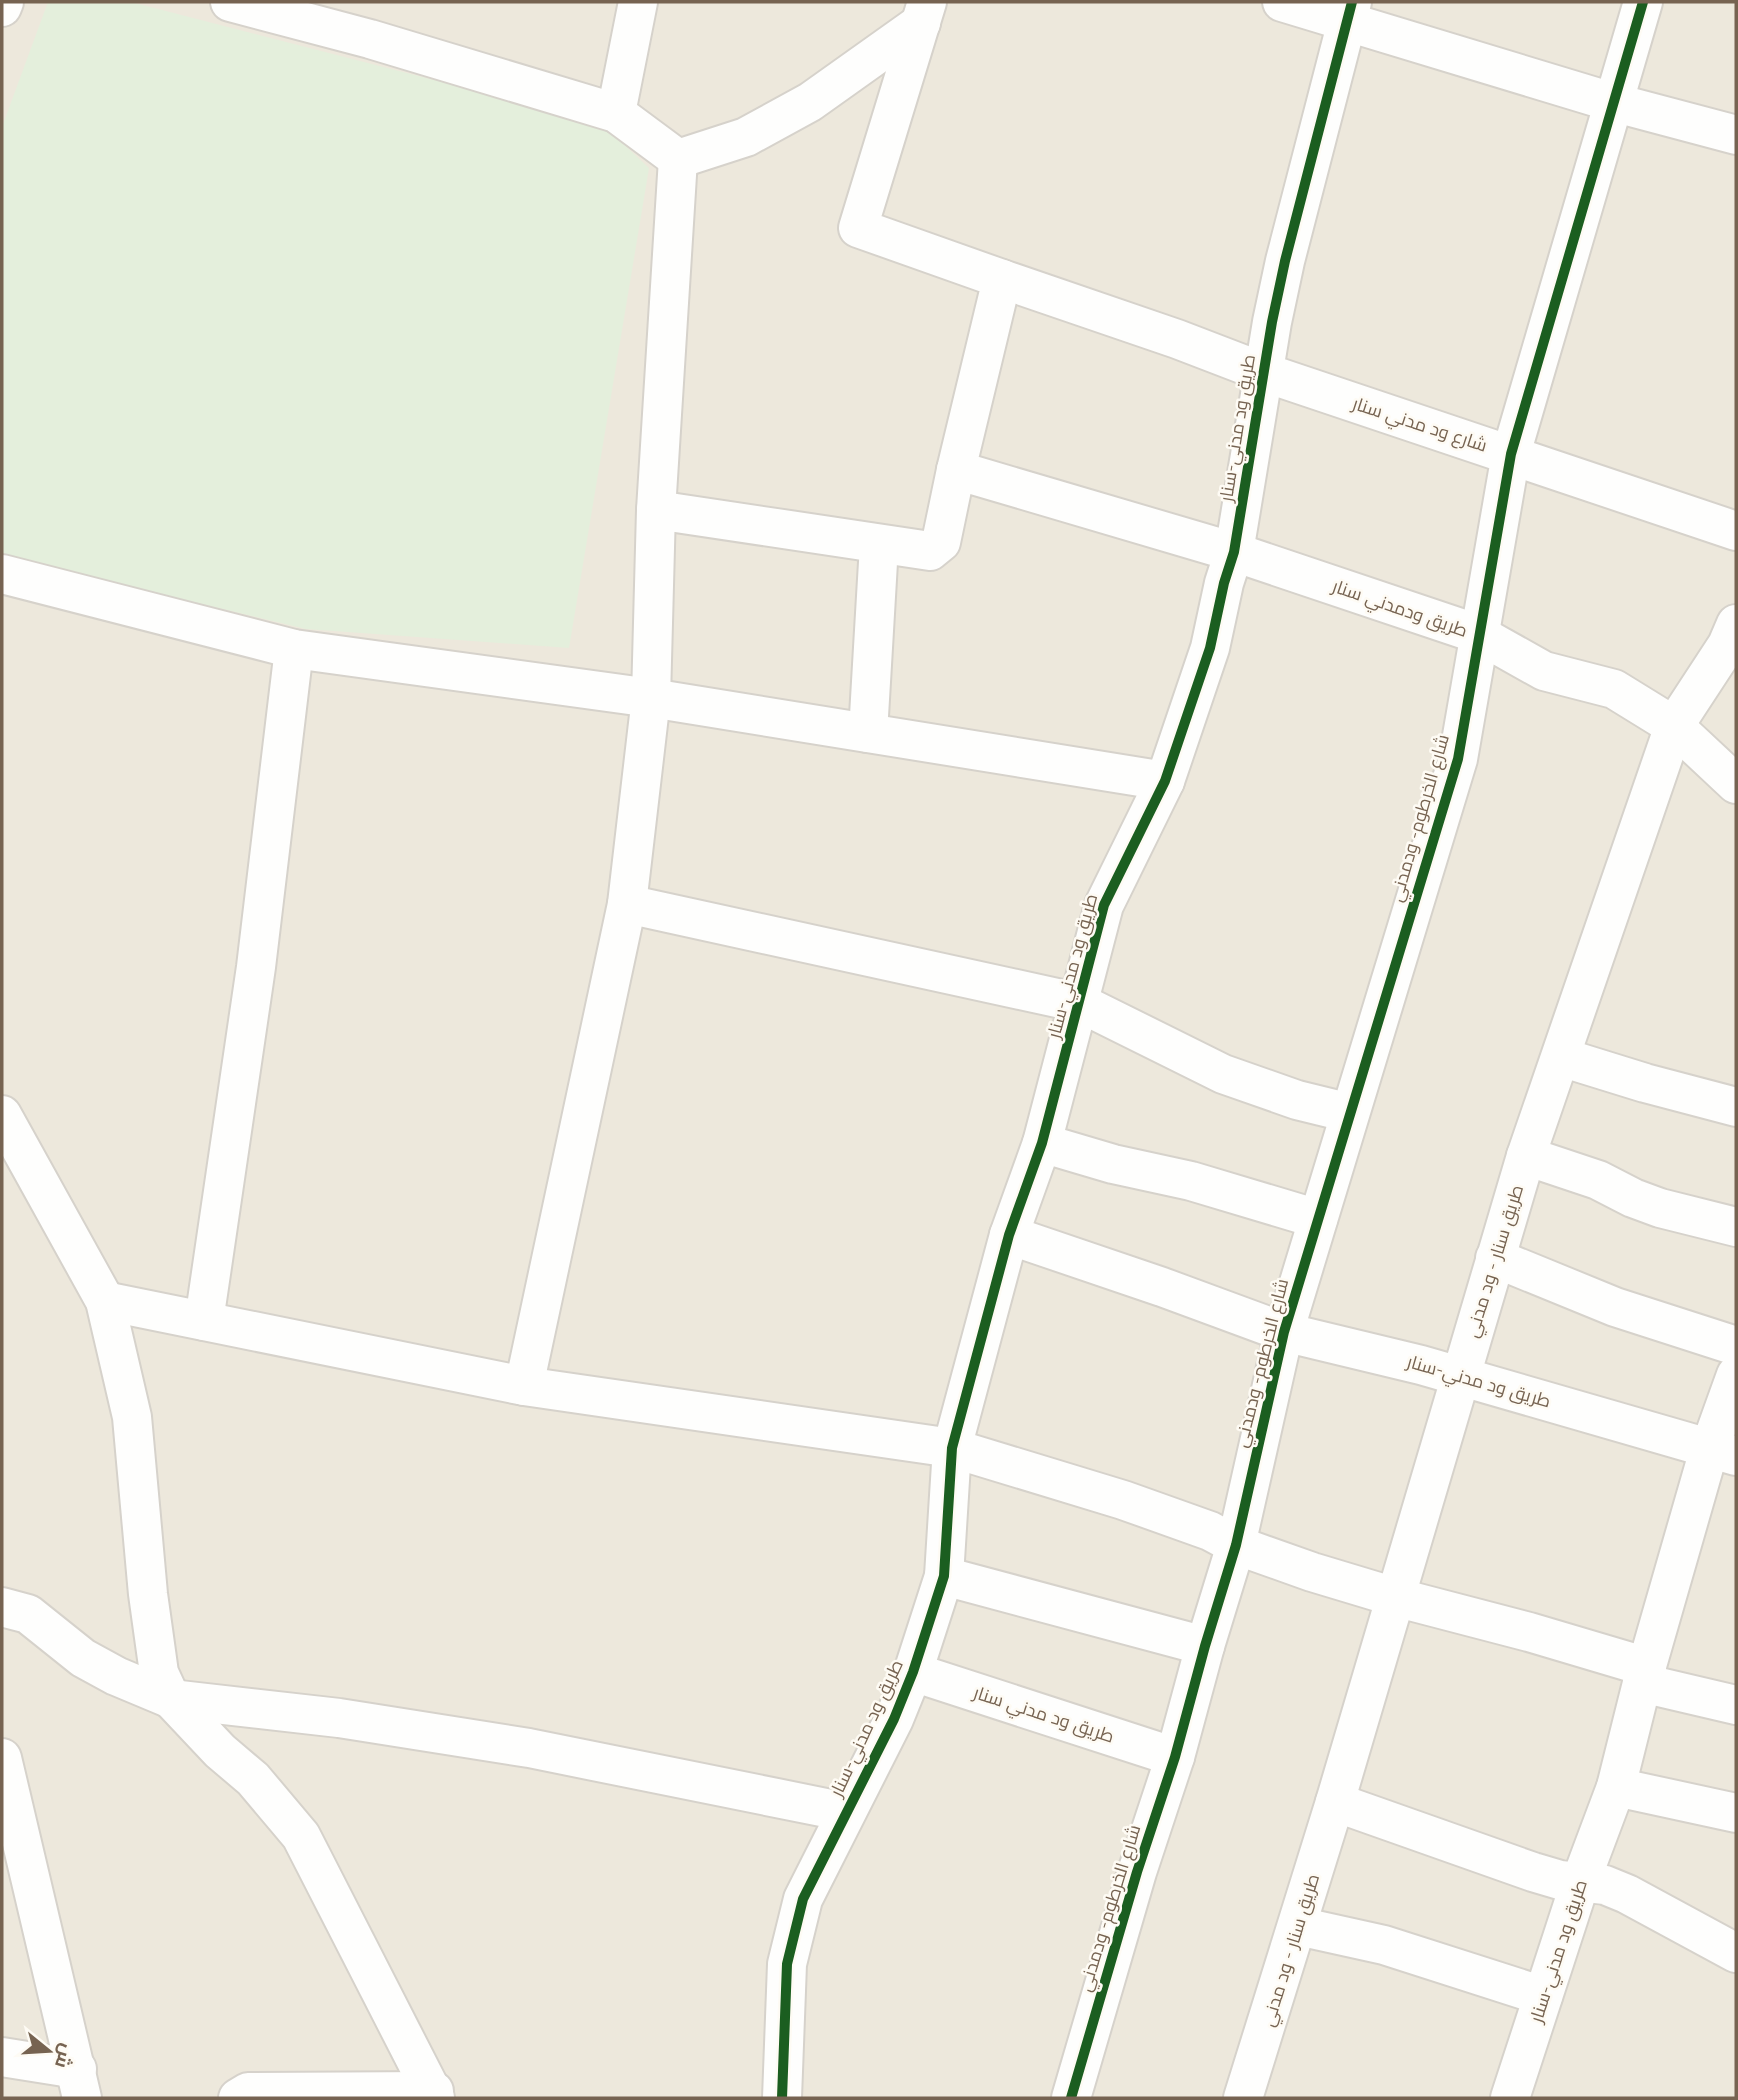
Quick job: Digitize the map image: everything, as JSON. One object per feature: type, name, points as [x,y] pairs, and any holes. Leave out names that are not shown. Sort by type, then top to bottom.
[{"type":"street","points":[[2,7],[4,2]]},
{"type":"street","points":[[230,2],[370,39],[616,113],[678,159]]},
{"type":"street","points":[[616,113],[638,2]]},
{"type":"street","points":[[1282,2],[1349,12],[1612,102],[1736,135]]},
{"type":"street","points":[[1511,454],[1643,2]]},
{"type":"street","points":[[678,159],[746,137],[810,102],[924,12]]},
{"type":"street","name":"طريق ود مدني-سنار","points":[[924,12],[858,228],[1177,339],[1263,372]]},
{"type":"street","name":"طريق ود مدني-سنار","points":[[846,1812],[894,1718],[913,1672],[944,1576],[952,1448],[1009,1235],[1042,1143],[1104,905],[1165,781],[1210,648],[1224,583],[1234,552],[1263,372],[1285,261],[1349,12]]},
{"type":"street","points":[[524,1386],[627,904],[651,698],[656,510],[678,159]]},
{"type":"street","points":[[656,510],[930,551],[941,542],[1002,279]]},
{"type":"street","name":"شارع ود مدني سنار","points":[[1263,372],[1736,531]]},
{"type":"street","name":"شارع الخرطوم- ودمدني","points":[[1071,2098],[1137,1872],[1175,1757],[1236,1545],[1284,1332],[1458,758],[1511,454]]},
{"type":"street","points":[[956,470],[1234,552]]},
{"type":"street","points":[[868,733],[879,545]]},
{"type":"street","name":"طريق ودمدني سنار","points":[[1234,552],[1478,635],[1544,671],[1615,689],[1674,726],[1736,784]]},
{"type":"street","points":[[2,575],[293,649],[651,698],[1165,781]]},
{"type":"street","points":[[1674,726],[1733,639]]},
{"type":"street","points":[[204,1321],[256,967],[293,649]]},
{"type":"street","name":"طريق سنار - ود مدني","points":[[1243,2098],[1298,1926],[1526,1156],[1674,726]]},
{"type":"street","points":[[627,904],[1080,1003],[1223,1074],[1297,1100],[1350,1113]]},
{"type":"street","points":[[1561,1057],[1736,1107]]},
{"type":"street","points":[[2,1115],[105,1301],[132,1417],[148,1594],[159,1673],[171,1699],[220,1751],[253,1779],[301,1836],[434,2095],[248,2092],[238,2098]]},
{"type":"street","points":[[1042,1143],[1113,1164],[1191,1181],[1318,1219]]},
{"type":"street","points":[[1526,1156],[1598,1180],[1660,1208],[1736,1227]]},
{"type":"street","name":"طريق ود مدني-سنار","points":[[1009,1235],[1284,1332],[1412,1362],[1723,1453]]},
{"type":"street","points":[[1495,1258],[1615,1307],[1736,1346]]},
{"type":"street","points":[[105,1301],[524,1386],[952,1448],[1124,1500],[1210,1531],[1236,1545],[1395,1597],[1529,1632],[1644,1675],[1736,1705]]},
{"type":"street","name":"طريق ود مدني-سنار","points":[[1510,2098],[1580,1883],[1616,1787],[1644,1675],[1723,1453],[1736,1376]]},
{"type":"street","points":[[944,1576],[1205,1646]]},
{"type":"street","points":[[2,1607],[28,1614],[83,1658],[116,1676],[171,1699],[339,1718],[515,1746],[846,1812],[803,1899],[787,1964],[782,2098]]},
{"type":"street","name":"طريق ود مدني سنار","points":[[913,1672],[1175,1757]]},
{"type":"street","points":[[2,1758],[79,2083]]},
{"type":"street","points":[[1616,1787],[1736,1813]]},
{"type":"street","points":[[1335,1802],[1533,1872],[1580,1883],[1605,1885],[1627,1894],[1736,1953]]},
{"type":"street","points":[[1298,1926],[1384,1945],[1543,1996]]},
{"type":"street","points":[[2,2057],[79,2083]]},
{"type":"shaded area","points":[[2,2],[1736,2],[1736,2098],[2,2098]]},
{"type":"green space","points":[[48,2],[131,2],[601,123],[649,168],[569,648],[306,629],[2,556],[2,127]]},
{"type":"cycle path","points":[[782,2098],[787,1964],[803,1899],[894,1719],[913,1672],[944,1576],[952,1448],[1009,1235],[1042,1143],[1104,905],[1165,781],[1210,648],[1224,583],[1234,552],[1272,322],[1285,261],[1352,2]]},
{"type":"cycle path","points":[[1071,2098],[1137,1872],[1175,1757],[1236,1545],[1284,1332],[1458,759],[1511,454],[1643,2]]}]
